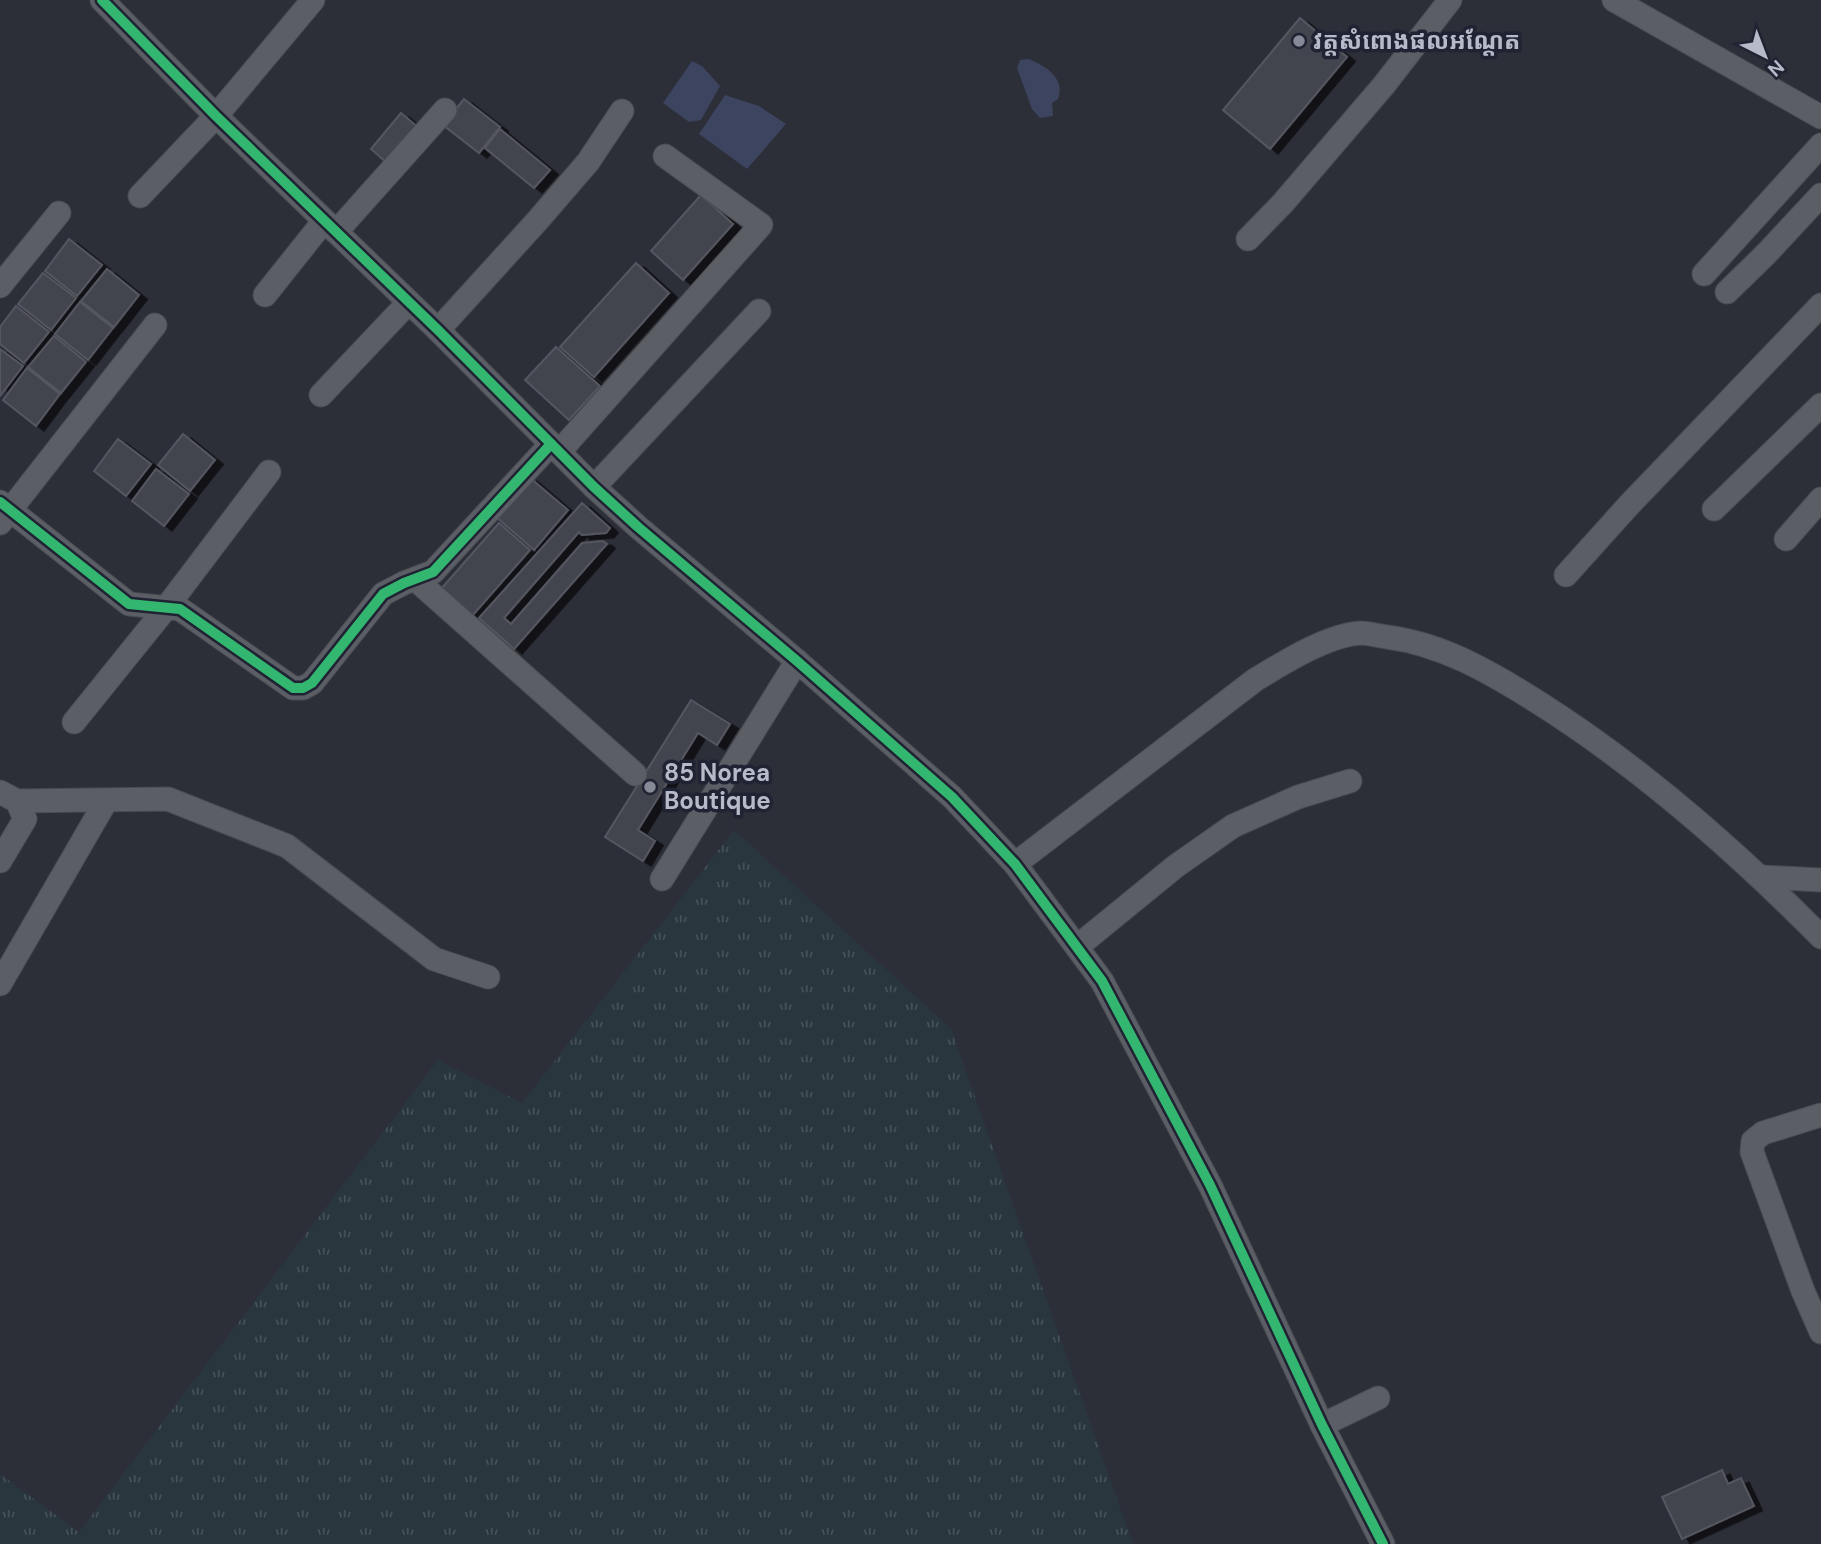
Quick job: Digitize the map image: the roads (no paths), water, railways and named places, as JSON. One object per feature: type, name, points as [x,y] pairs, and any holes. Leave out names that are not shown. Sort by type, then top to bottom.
[{"type":"street","points":[[102,0],[216,116],[438,330],[594,487],[952,797],[1015,864],[1102,981],[1210,1185],[1322,1425],[1383,1544]]},
{"type":"street","points":[[140,196],[216,116],[313,0]]},
{"type":"street","points":[[1248,239],[1283,203],[1384,85],[1450,0]]},
{"type":"street","points":[[1614,0],[1821,117]]},
{"type":"street","points":[[265,295],[445,110]]},
{"type":"street","points":[[438,330],[587,162],[622,111]]},
{"type":"street","points":[[1704,274],[1821,145]]},
{"type":"street","points":[[155,326],[3,512],[129,604],[180,609],[293,688],[303,688],[312,682],[383,594],[433,572],[555,448],[761,225],[665,156]]},
{"type":"street","points":[[1727,292],[1821,195]]},
{"type":"street","points":[[0,286],[59,213]]},
{"type":"street","points":[[321,395],[409,302]]},
{"type":"street","points":[[1566,575],[1629,505],[1821,305]]},
{"type":"street","points":[[594,487],[759,311]]},
{"type":"street","points":[[1714,509],[1821,405]]},
{"type":"street","points":[[74,722],[166,608],[269,472]]},
{"type":"street","points":[[1786,539],[1821,499]]},
{"type":"street","points":[[416,580],[635,774]]},
{"type":"street","points":[[1015,864],[1255,680],[1287,660],[1326,642],[1360,633],[1410,640],[1472,663],[1572,724],[1641,774],[1762,877],[1821,937]]},
{"type":"street","points":[[662,878],[797,661]]},
{"type":"street","points":[[1078,946],[1176,866],[1233,826],[1298,797],[1350,781]]},
{"type":"street","points":[[8,797],[106,801],[168,799],[287,846],[434,959],[488,977]]},
{"type":"street","points":[[0,861],[25,819],[8,797]]},
{"type":"street","points":[[0,984],[106,801]]},
{"type":"street","points":[[1762,877],[1821,880]]},
{"type":"street","points":[[1821,1115],[1763,1133],[1753,1141],[1752,1152],[1812,1288],[1821,1332]]},
{"type":"street","points":[[1322,1425],[1378,1398]]},
{"type":"water","points":[[1029,59],[1048,69],[1057,79],[1060,92],[1058,99],[1052,103],[1053,116],[1040,118],[1032,109],[1017,68],[1020,60]]},
{"type":"water","points":[[692,61],[702,66],[720,86],[701,120],[689,122],[663,103]]},
{"type":"water","points":[[725,95],[759,106],[786,124],[747,169],[699,134]]},
{"type":"place","name":"វត្តសំពោងផលអណ្តែត","points":[[1299,41]]},
{"type":"place","name":"85 Norea Boutique","points":[[650,787]]}]
